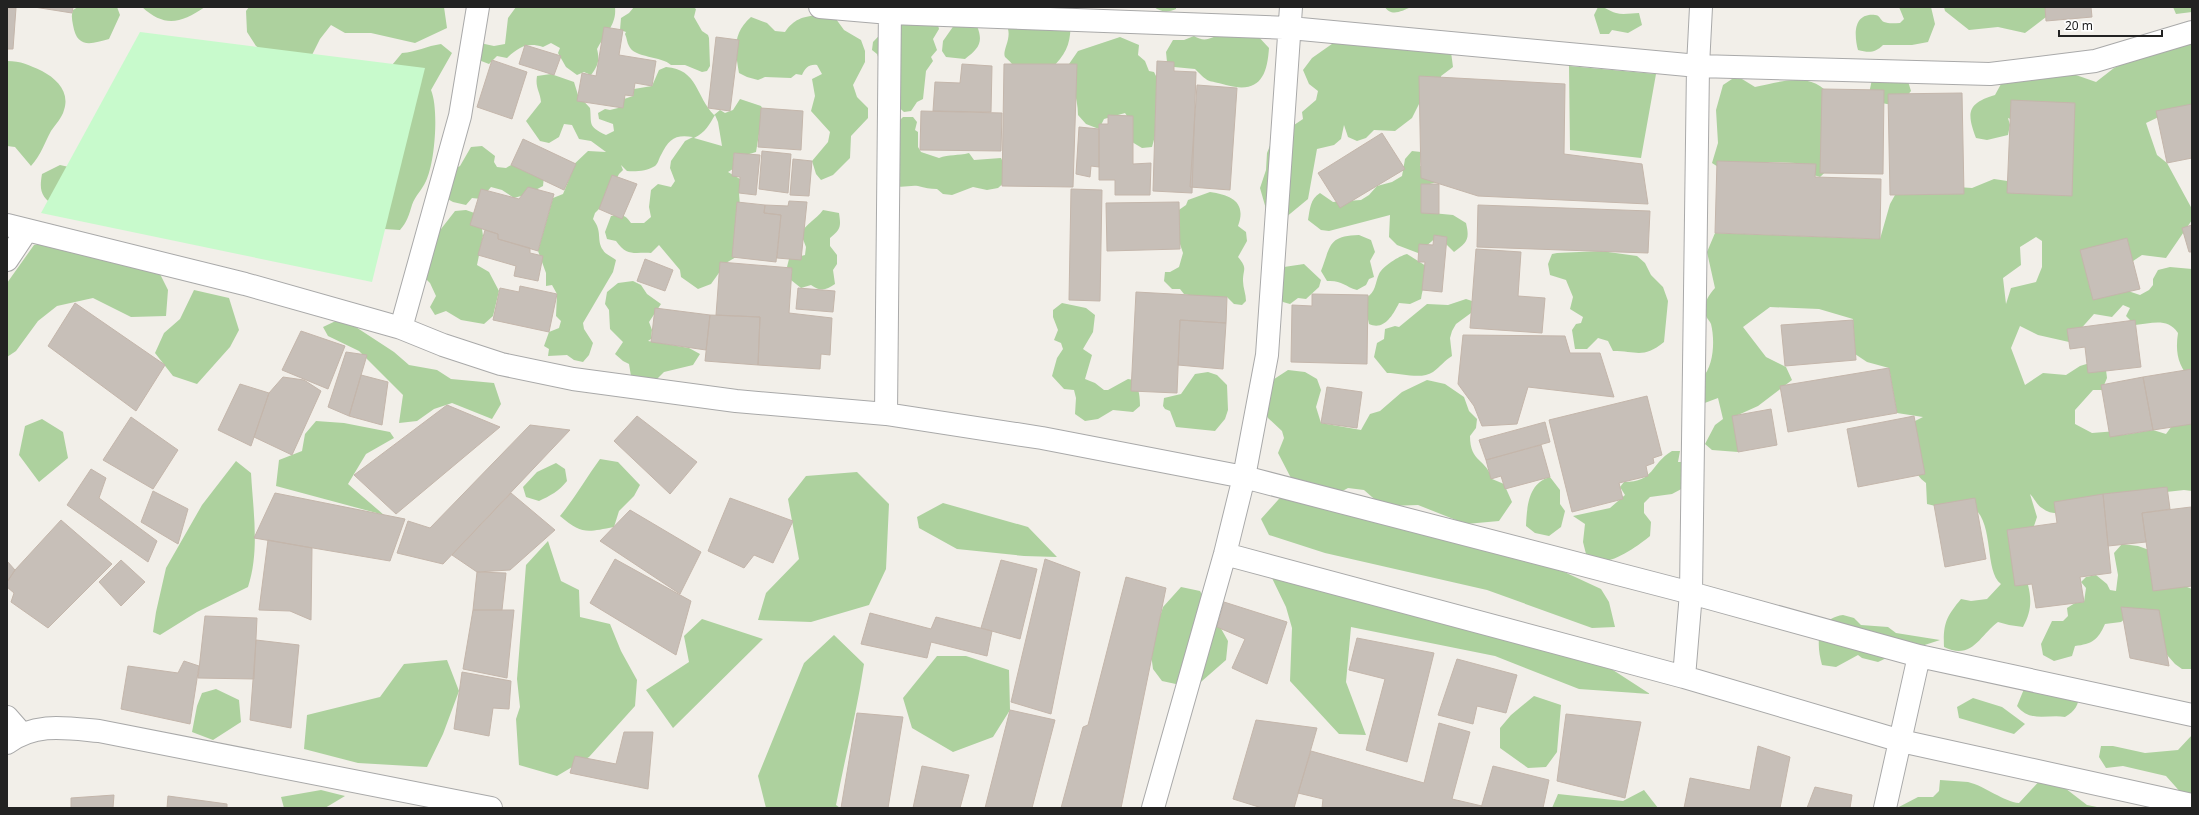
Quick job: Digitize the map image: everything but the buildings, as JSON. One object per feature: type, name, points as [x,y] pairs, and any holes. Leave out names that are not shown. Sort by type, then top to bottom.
[{"type":"street","points":[[401,328],[460,116],[478,7]]},
{"type":"street","points":[[820,7],[890,10],[1290,17],[1698,66],[1990,74],[2095,61],[2192,32]]},
{"type":"street","points":[[1684,677],[1691,593],[1698,66],[1701,7]]},
{"type":"street","points":[[886,414],[890,10]]},
{"type":"street","points":[[1153,808],[1225,554],[1244,477],[1267,355],[1290,17]]},
{"type":"street","points":[[7,260],[17,227],[245,284],[401,328],[443,345],[501,364],[573,378],[736,401],[886,414],[1042,438],[1244,477],[1691,593],[1919,656],[2192,715]]},
{"type":"street","points":[[1225,554],[1684,677],[1901,741],[2192,806]]},
{"type":"street","points":[[1885,808],[1919,656]]},
{"type":"street","points":[[12,731],[53,727],[99,731],[491,808]]},
{"type":"green space","points":[[78,7],[117,7],[120,15],[109,39],[86,43],[78,38],[75,33],[72,16],[73,10]]},
{"type":"green space","points":[[142,7],[205,7],[188,17],[173,21],[158,18],[150,14]]},
{"type":"green space","points":[[249,7],[444,7],[447,28],[415,43],[371,33],[345,33],[331,25],[320,39],[310,59],[278,61],[256,46],[247,32],[246,11]]},
{"type":"green space","points":[[516,7],[615,7],[612,25],[597,49],[598,63],[591,75],[584,72],[577,75],[566,67],[558,53],[560,48],[551,43],[543,47],[532,45],[524,46],[519,48],[507,58],[497,56],[489,64],[476,59],[480,43],[494,46],[505,44],[508,18]]},
{"type":"green space","points":[[634,7],[693,7],[696,9],[694,17],[702,31],[708,35],[709,38],[710,66],[707,71],[702,72],[685,65],[671,65],[667,62],[636,53],[632,50],[625,34],[626,32],[620,30],[621,18],[629,13]]},
{"type":"green space","points":[[1025,7],[1041,7],[1070,19],[1070,34],[1067,47],[1061,58],[1051,69],[1025,68],[1020,64],[1012,64],[1004,55],[1009,33],[1008,29],[1016,16]]},
{"type":"green space","points":[[1154,7],[1176,7],[1176,9],[1165,11]]},
{"type":"green space","points":[[1385,7],[1411,7],[1397,12],[1390,12]]},
{"type":"green space","points":[[1598,7],[1619,14],[1639,13],[1642,25],[1628,33],[1612,30],[1609,34],[1600,34],[1594,15]]},
{"type":"green space","points":[[1899,7],[1931,7],[1935,24],[1928,42],[1912,45],[1883,45],[1872,52],[1858,50],[1856,32],[1859,21],[1868,15],[1875,15],[1886,23],[1900,23],[1904,19]]},
{"type":"green space","points":[[1944,7],[2052,7],[2046,17],[2025,33],[1998,27],[1969,30],[1945,11]]},
{"type":"green space","points":[[2173,7],[2192,7],[2192,12],[2176,14]]},
{"type":"green space","points":[[817,15],[836,19],[844,30],[861,40],[865,51],[865,62],[853,85],[857,97],[868,108],[868,118],[851,136],[850,158],[833,175],[821,180],[816,174],[812,161],[828,142],[830,132],[811,111],[815,96],[812,79],[822,74],[817,65],[806,68],[802,75],[796,74],[791,78],[765,77],[758,80],[739,73],[736,50],[738,36],[745,23],[751,17],[767,23],[775,31],[785,32],[795,21]]},
{"type":"green space","points":[[898,16],[936,17],[939,29],[933,39],[937,50],[931,57],[933,61],[926,71],[923,99],[917,102],[911,111],[904,112],[895,104],[877,54],[872,50],[873,42]]},
{"type":"green space","points":[[957,21],[977,26],[979,32],[980,41],[976,49],[965,59],[946,57],[942,51],[943,41]]},
{"type":"green space","points":[[140,32],[425,68],[372,282],[41,213]]},
{"type":"green space","points":[[1223,32],[1256,34],[1269,48],[1263,75],[1254,85],[1237,87],[1212,82],[1207,80],[1195,69],[1174,67],[1167,62],[1166,52],[1173,40],[1184,40],[1194,36],[1202,39],[1208,39]]},
{"type":"green space","points":[[1120,37],[1139,45],[1138,55],[1145,61],[1149,71],[1154,72],[1157,78],[1155,136],[1152,147],[1142,148],[1132,142],[1132,123],[1125,113],[1104,119],[1099,129],[1086,124],[1078,115],[1077,102],[1069,64],[1078,51]]},
{"type":"green space","points":[[1339,39],[1451,52],[1453,67],[1441,76],[1441,84],[1424,94],[1412,118],[1395,131],[1374,130],[1366,138],[1357,141],[1348,137],[1344,125],[1341,139],[1334,145],[1317,149],[1308,199],[1285,218],[1268,216],[1260,188],[1266,170],[1267,153],[1271,143],[1283,128],[1294,125],[1303,119],[1302,112],[1316,100],[1318,91],[1309,84],[1303,70],[1312,58]]},
{"type":"green space","points":[[2167,42],[2192,44],[2192,114],[2165,114],[2146,123],[2157,155],[2167,163],[2192,209],[2192,220],[2166,258],[2142,255],[2133,261],[2125,278],[2128,291],[2140,295],[2149,290],[2153,285],[2153,279],[2158,270],[2170,267],[2192,269],[2192,381],[2183,370],[2179,359],[2177,353],[2178,333],[2174,328],[2164,323],[2135,325],[2126,316],[2130,308],[2123,305],[2112,317],[2094,314],[2069,342],[2038,335],[2020,326],[2011,348],[2025,385],[2043,373],[2066,375],[2080,366],[2096,361],[2106,370],[2107,378],[2102,390],[2093,390],[2075,410],[2075,424],[2092,433],[2117,431],[2123,435],[2153,430],[2166,434],[2180,415],[2192,415],[2192,491],[2184,490],[2121,497],[2112,493],[2097,502],[2078,510],[2058,513],[2050,512],[2042,508],[2030,494],[2037,517],[2034,526],[2027,536],[2018,577],[2028,585],[2030,606],[2026,622],[2023,627],[1998,622],[1969,649],[1962,651],[1954,650],[1944,647],[1946,621],[1952,611],[1961,599],[1971,601],[1987,599],[2001,584],[1992,568],[1983,522],[1978,512],[1970,505],[1948,509],[1927,504],[1926,483],[1920,478],[1916,468],[1912,448],[1915,421],[1923,417],[1897,413],[1889,368],[1867,362],[1855,354],[1853,319],[1819,309],[1770,307],[1743,327],[1766,357],[1786,367],[1792,380],[1758,406],[1738,415],[1738,452],[1712,450],[1705,444],[1715,425],[1723,419],[1718,398],[1702,404],[1702,378],[1709,367],[1713,345],[1711,324],[1706,316],[1705,304],[1715,288],[1707,252],[1715,233],[1880,239],[1890,204],[1895,195],[1940,194],[1943,186],[1972,188],[1994,179],[2014,182],[2015,121],[2008,118],[2010,125],[2008,135],[1987,140],[1976,138],[1970,115],[1974,105],[1979,101],[1995,95],[2001,84],[2073,74],[2096,82],[2114,68]],"holes":[[[2036,237],[2042,241],[2042,267],[2036,282],[2011,288],[2006,304],[2003,278],[2021,265],[2020,247]]]},
{"type":"green space","points":[[441,44],[452,53],[431,90],[435,110],[435,136],[432,162],[429,173],[413,202],[408,218],[400,230],[384,229],[383,76],[402,53]]},
{"type":"green space","points":[[7,61],[25,64],[42,71],[53,78],[64,92],[65,103],[62,116],[51,131],[40,153],[31,166],[15,147],[7,146]]},
{"type":"green space","points":[[1569,66],[1656,74],[1641,158],[1570,150]]},
{"type":"green space","points":[[666,67],[677,69],[691,78],[703,100],[714,115],[720,110],[725,113],[733,110],[740,99],[761,106],[763,110],[756,152],[746,155],[734,153],[733,169],[728,172],[740,179],[740,207],[736,257],[726,263],[711,284],[698,289],[681,277],[680,270],[659,245],[651,253],[631,253],[627,252],[616,241],[607,239],[605,232],[611,216],[622,215],[631,223],[644,223],[651,217],[649,207],[651,190],[658,184],[671,187],[675,181],[670,168],[671,161],[685,141],[693,137],[682,136],[670,141],[656,165],[652,168],[641,171],[627,171],[621,165],[623,170],[619,174],[603,205],[595,213],[593,219],[598,228],[600,243],[603,250],[616,260],[613,272],[583,323],[584,329],[593,343],[589,355],[583,362],[574,360],[567,355],[548,356],[549,349],[544,346],[549,332],[559,328],[561,321],[556,316],[557,294],[552,285],[546,286],[546,273],[538,251],[553,198],[563,194],[570,177],[569,169],[588,151],[606,152],[591,141],[579,139],[572,125],[564,124],[559,137],[549,143],[540,141],[526,121],[541,102],[537,84],[537,76],[551,74],[574,82],[578,95],[590,108],[593,127],[606,135],[614,131],[613,124],[599,119],[598,113],[605,109],[610,110],[618,108],[624,99],[633,96],[634,89],[652,86],[659,70]],"holes":[[[715,115],[718,122],[722,146],[694,138],[704,131]]]},
{"type":"green space","points":[[1906,75],[1911,91],[1896,103],[1886,104],[1880,102],[1869,94],[1872,79]]},
{"type":"green space","points":[[1732,79],[1742,79],[1755,87],[1785,81],[1806,81],[1816,84],[1824,89],[1831,98],[1832,103],[1835,163],[1820,177],[1804,172],[1795,163],[1769,162],[1747,171],[1729,174],[1712,163],[1718,143],[1716,110],[1723,85]]},
{"type":"green space","points":[[903,117],[913,117],[917,122],[915,130],[918,132],[918,147],[921,152],[939,158],[969,153],[974,160],[1001,158],[1008,172],[1006,181],[998,188],[987,190],[973,187],[952,195],[943,194],[937,189],[918,186],[895,186],[899,121]]},
{"type":"green space","points":[[482,146],[495,156],[494,162],[497,167],[506,168],[511,165],[544,176],[543,186],[528,194],[514,198],[502,190],[491,187],[481,199],[472,198],[466,205],[453,202],[444,197],[448,172],[460,166],[471,147]]},
{"type":"green space","points":[[1412,151],[1421,152],[1420,166],[1438,167],[1440,181],[1430,184],[1432,213],[1453,215],[1466,223],[1468,233],[1465,243],[1454,252],[1438,236],[1418,253],[1397,245],[1389,237],[1390,215],[1329,231],[1321,230],[1308,220],[1312,201],[1320,193],[1333,202],[1361,200],[1369,195],[1377,186],[1392,182],[1402,176],[1405,159]]},
{"type":"green space","points":[[60,165],[69,167],[56,207],[44,197],[41,189],[41,180],[42,174]]},
{"type":"green space","points":[[1210,192],[1224,195],[1239,205],[1240,218],[1238,226],[1246,232],[1247,241],[1238,257],[1244,266],[1243,284],[1246,301],[1242,305],[1234,304],[1227,297],[1202,298],[1184,294],[1180,289],[1172,289],[1164,281],[1165,272],[1170,272],[1179,267],[1183,253],[1173,214],[1186,205],[1188,200]]},
{"type":"green space","points":[[466,210],[480,215],[483,236],[477,265],[489,272],[499,291],[493,316],[484,324],[461,320],[446,311],[435,315],[430,307],[436,296],[430,283],[418,271],[434,231],[441,229],[455,211]]},
{"type":"green space","points":[[823,210],[839,213],[840,222],[838,230],[830,238],[830,246],[837,255],[837,264],[833,270],[835,284],[829,288],[823,289],[818,289],[811,285],[801,288],[791,280],[792,271],[787,267],[789,259],[805,255],[806,247],[801,234],[805,227]]},
{"type":"green space","points":[[1359,235],[1371,240],[1375,252],[1370,261],[1374,277],[1369,279],[1366,285],[1357,290],[1340,282],[1327,281],[1321,271],[1329,248],[1341,237]]},
{"type":"green space","points":[[57,240],[159,272],[168,290],[166,316],[131,317],[93,298],[57,306],[38,321],[16,351],[7,357],[7,283],[34,245]]},
{"type":"green space","points":[[1601,251],[1637,256],[1645,263],[1651,275],[1663,287],[1668,301],[1664,342],[1651,351],[1640,353],[1613,351],[1608,341],[1598,338],[1587,349],[1575,349],[1572,330],[1576,324],[1581,323],[1583,317],[1570,309],[1573,297],[1566,280],[1550,275],[1548,264],[1552,254]]},
{"type":"green space","points":[[1407,254],[1426,266],[1421,299],[1410,304],[1399,303],[1391,317],[1384,324],[1374,326],[1369,324],[1366,310],[1366,298],[1372,293],[1379,274],[1392,262]]},
{"type":"green space","points":[[1304,264],[1321,280],[1319,287],[1306,299],[1298,298],[1290,304],[1283,302],[1278,297],[1284,267]]},
{"type":"green space","points":[[633,281],[641,285],[647,294],[661,304],[649,322],[652,330],[651,339],[648,341],[689,348],[700,354],[693,365],[664,372],[656,380],[631,376],[629,364],[615,354],[623,342],[610,329],[609,310],[605,304],[607,292],[618,283]]},
{"type":"green space","points":[[194,290],[229,298],[239,330],[230,347],[197,384],[173,376],[155,353],[164,333],[180,319]]},
{"type":"green space","points":[[1466,299],[1472,301],[1471,313],[1456,324],[1452,331],[1450,338],[1452,356],[1433,372],[1423,376],[1387,373],[1374,357],[1377,343],[1384,339],[1385,329],[1395,326],[1399,327],[1427,304],[1448,305]]},
{"type":"green space","points":[[1062,303],[1086,308],[1095,315],[1093,332],[1083,349],[1092,355],[1085,379],[1095,383],[1104,390],[1108,390],[1128,379],[1134,380],[1138,389],[1140,406],[1133,412],[1113,410],[1098,419],[1085,421],[1075,414],[1076,398],[1074,390],[1064,389],[1052,376],[1057,358],[1063,349],[1061,343],[1054,340],[1058,330],[1053,317],[1053,310]]},
{"type":"green space","points":[[342,318],[394,352],[409,365],[437,370],[451,379],[494,383],[501,404],[492,419],[452,403],[434,409],[417,421],[399,423],[403,395],[359,351],[328,336],[323,327]]},
{"type":"green space","points":[[1288,370],[1305,372],[1317,379],[1321,390],[1316,407],[1321,423],[1361,430],[1370,414],[1380,411],[1402,392],[1427,380],[1445,384],[1464,397],[1469,411],[1477,419],[1476,428],[1470,436],[1471,445],[1475,456],[1486,467],[1492,479],[1504,484],[1512,502],[1499,521],[1466,524],[1418,505],[1388,506],[1380,504],[1364,490],[1348,488],[1337,494],[1291,478],[1278,453],[1284,438],[1282,431],[1268,418],[1263,409],[1262,387]]},
{"type":"green space","points":[[1208,372],[1217,375],[1227,385],[1228,410],[1225,419],[1215,431],[1176,427],[1170,411],[1165,409],[1163,406],[1164,398],[1181,394],[1195,374]]},
{"type":"green space","points":[[42,419],[63,432],[68,458],[39,482],[19,455],[25,426]]},
{"type":"green space","points":[[316,421],[344,423],[390,432],[394,438],[366,454],[348,484],[384,515],[276,486],[279,460],[302,451],[305,434]]},
{"type":"green space","points":[[1672,451],[1680,451],[1678,462],[1683,462],[1687,486],[1672,494],[1650,497],[1644,503],[1644,513],[1651,522],[1650,536],[1619,557],[1605,561],[1600,561],[1586,554],[1583,542],[1585,524],[1573,516],[1610,508],[1625,495],[1620,487],[1624,482],[1634,481],[1647,476],[1665,456]]},
{"type":"green space","points":[[600,459],[618,462],[640,485],[634,496],[619,511],[614,527],[591,531],[580,529],[560,516]]},
{"type":"green space","points":[[236,461],[251,473],[255,545],[252,573],[248,587],[197,612],[160,635],[153,632],[166,568],[202,505]]},
{"type":"green space","points":[[556,463],[565,469],[567,481],[564,485],[554,493],[539,501],[526,497],[523,487],[537,472]]},
{"type":"green space","points":[[857,472],[889,504],[886,569],[869,605],[811,622],[758,620],[766,593],[799,559],[788,499],[806,476]]},
{"type":"green space","points":[[1550,477],[1560,490],[1560,504],[1565,511],[1561,527],[1549,536],[1535,533],[1526,526],[1528,504],[1533,490],[1543,480]]},
{"type":"green space","points":[[1286,491],[1532,557],[1601,589],[1609,602],[1615,627],[1592,628],[1487,590],[1325,553],[1269,535],[1261,519]]},
{"type":"green space","points":[[943,503],[1028,527],[1057,557],[1024,556],[957,549],[919,528],[917,517]]},
{"type":"green space","points":[[548,541],[561,581],[579,590],[580,617],[610,624],[621,651],[637,680],[635,706],[589,757],[557,776],[519,765],[516,719],[520,707],[517,679],[526,565]]},
{"type":"green space","points":[[2122,544],[2138,546],[2152,551],[2150,572],[2192,589],[2192,669],[2182,669],[2175,664],[2131,614],[2121,622],[2105,624],[2100,634],[2094,640],[2086,644],[2075,646],[2072,656],[2054,661],[2043,655],[2041,644],[2052,621],[2063,621],[2068,616],[2067,608],[2075,603],[2084,602],[2086,588],[2081,582],[2086,577],[2096,575],[2107,584],[2110,590],[2116,591],[2118,575],[2114,553]]},
{"type":"green space","points":[[1269,572],[1596,659],[1650,694],[1579,689],[1495,656],[1351,627],[1346,682],[1366,735],[1339,734],[1290,681],[1292,628],[1286,607]]},
{"type":"green space","points":[[1181,587],[1200,591],[1228,641],[1226,660],[1194,688],[1162,681],[1153,669],[1150,647],[1163,607]]},
{"type":"green space","points":[[1843,615],[1854,618],[1861,625],[1888,627],[1896,633],[1940,640],[1891,656],[1878,662],[1862,658],[1858,655],[1836,667],[1822,665],[1819,648],[1820,633],[1827,621],[1834,617]]},
{"type":"green space","points":[[702,619],[763,639],[673,728],[646,690],[689,662],[684,636]]},
{"type":"green space","points":[[834,635],[864,664],[836,805],[840,808],[766,808],[758,776],[804,663]]},
{"type":"green space","points":[[937,656],[966,656],[1009,670],[1010,710],[993,737],[953,752],[912,728],[903,698]]},
{"type":"green space","points":[[447,660],[459,691],[443,734],[427,767],[358,763],[304,749],[307,715],[380,697],[404,664]]},
{"type":"green space","points":[[216,689],[239,700],[241,722],[213,740],[192,732],[197,706],[202,693]]},
{"type":"green space","points":[[2024,689],[2079,694],[2077,705],[2074,710],[2065,717],[2033,716],[2022,711],[2017,706]]},
{"type":"green space","points":[[1534,696],[1561,705],[1557,752],[1546,767],[1528,768],[1500,748],[1500,728],[1511,715]]},
{"type":"green space","points":[[1973,698],[2002,707],[2025,724],[2014,734],[1959,718],[1957,707]]},
{"type":"green space","points":[[2192,735],[2192,805],[2166,776],[2123,766],[2106,768],[2099,757],[2101,746],[2113,746],[2145,753],[2178,750]]},
{"type":"green space","points":[[2043,777],[2061,785],[2087,805],[2102,808],[1897,808],[1918,797],[1933,797],[1939,791],[1940,780],[1968,782],[2007,800],[2019,803]]},
{"type":"green space","points":[[321,790],[345,796],[325,808],[284,808],[281,797]]},
{"type":"green space","points":[[1644,790],[1658,808],[1552,808],[1558,794],[1623,801]]}]
